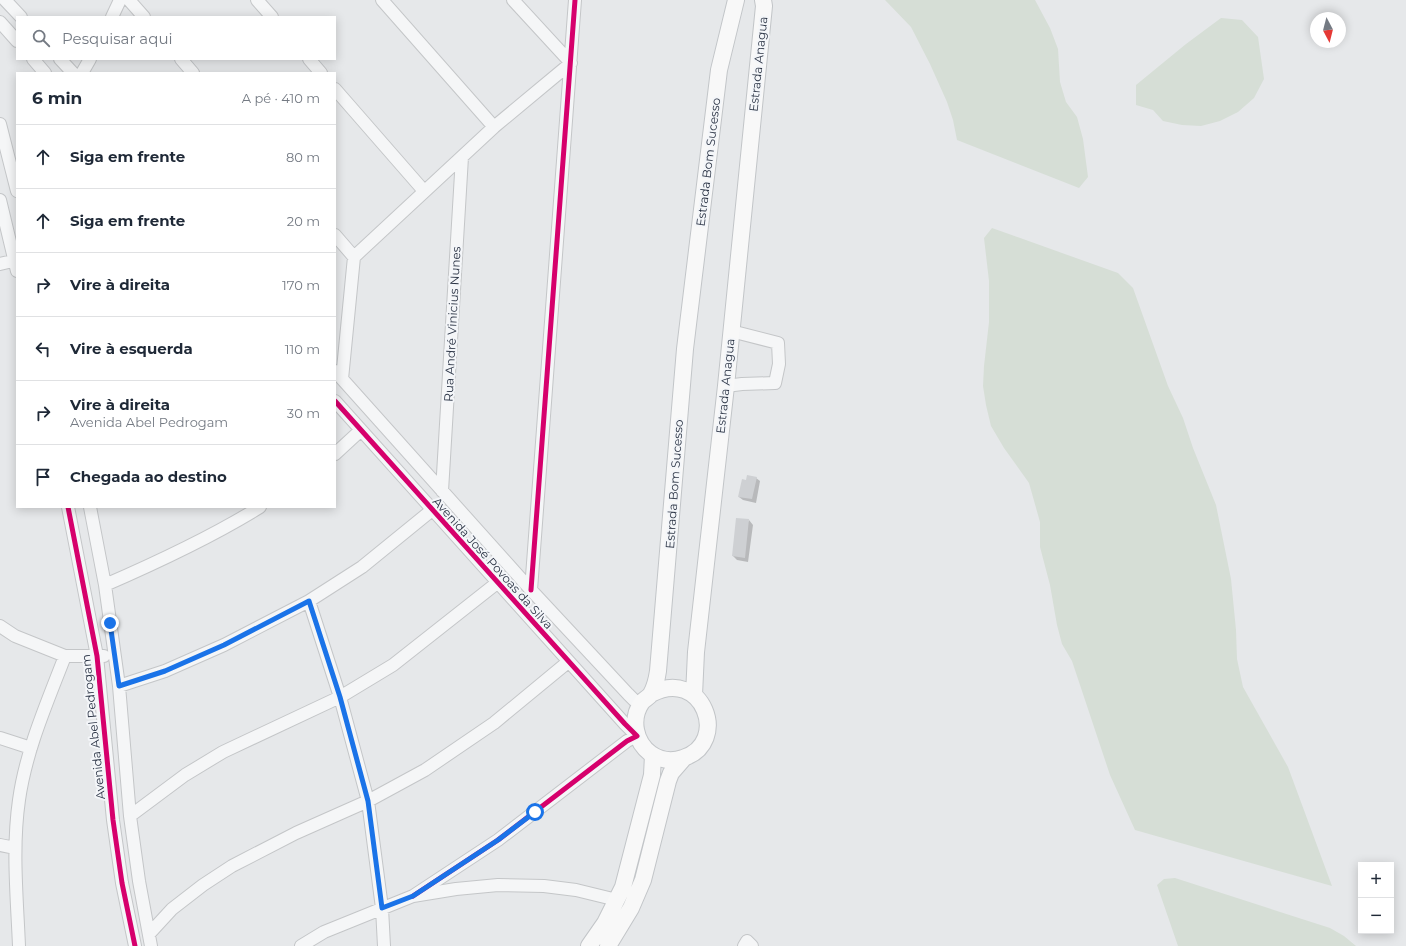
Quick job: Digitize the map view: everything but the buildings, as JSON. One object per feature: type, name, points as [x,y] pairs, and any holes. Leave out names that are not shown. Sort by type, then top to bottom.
[{"type":"main road","name":"Estrada Bom Sucesso","points":[[637,736],[635,725],[637,713],[656,681],[658,671],[685,349],[719,70],[736,0]]},
{"type":"main road","name":"Estrada Anagua","points":[[694,695],[696,652],[726,386],[764,6],[763,0]]},
{"type":"main road","points":[[608,946],[632,908],[643,880],[671,773],[684,758],[698,749],[707,734],[708,725],[706,713],[700,701],[686,690],[677,688],[663,689],[646,699]]},
{"type":"main road","points":[[637,736],[646,750],[653,755],[668,760],[684,758]]},
{"type":"main road","points":[[589,946],[605,923],[623,887],[652,775],[653,755]]},
{"type":"main road","points":[[642,815],[658,818]]},
{"type":"street","points":[[6,0],[20,16]]},
{"type":"street","points":[[112,16],[120,0]]},
{"type":"street","points":[[129,0],[143,16]]},
{"type":"street","points":[[257,0],[271,16]]},
{"type":"street","points":[[382,0],[494,127]]},
{"type":"street","points":[[513,0],[571,63]]},
{"type":"street","points":[[531,590],[575,0]]},
{"type":"street","points":[[0,22],[16,40]]},
{"type":"street","points":[[34,60],[44,72]]},
{"type":"street","points":[[61,60],[72,72]]},
{"type":"street","points":[[83,72],[89,60]]},
{"type":"street","points":[[182,60],[192,72]]},
{"type":"street","points":[[310,60],[320,72]]},
{"type":"street","points":[[339,375],[354,257],[494,127],[571,63]]},
{"type":"street","points":[[336,90],[424,191]]},
{"type":"street","points":[[0,124],[16,187]]},
{"type":"street","name":"Rua André Vinicius Nunes","points":[[442,491],[462,157]]},
{"type":"street","points":[[0,200],[16,264],[0,264]]},
{"type":"street","points":[[336,236],[354,257]]},
{"type":"street","points":[[726,386],[775,383],[779,364],[778,343],[731,331]]},
{"type":"street","name":"Avenida José Povoas da Silva","points":[[339,375],[531,590],[628,694],[634,700],[646,699]]},
{"type":"street","name":"Avenida José Povoas da Silva","points":[[336,402],[568,662],[637,736]]},
{"type":"street","points":[[336,453],[361,430]]},
{"type":"street","name":"Avenida Abel Pedrogam","points":[[68,508],[97,656],[113,820],[122,883],[136,946]]},
{"type":"street","points":[[90,508],[105,585],[115,657],[119,686],[130,816],[139,881],[150,940]]},
{"type":"street","points":[[105,585],[174,554],[236,522],[258,508]]},
{"type":"street","points":[[119,686],[165,671],[224,645],[309,601],[362,566],[432,510]]},
{"type":"street","points":[[130,816],[185,775],[223,752],[340,697],[393,665],[497,583]]},
{"type":"street","points":[[309,601],[340,697],[368,801],[382,908],[384,946]]},
{"type":"street","points":[[0,626],[15,636],[65,656],[115,657]]},
{"type":"street","points":[[19,946],[15,848],[19,800],[30,748],[65,656]]},
{"type":"street","points":[[150,940],[172,909],[203,885],[232,866],[296,833],[368,801],[425,770],[494,723],[568,662]]},
{"type":"street","points":[[413,896],[498,840],[628,741],[637,736]]},
{"type":"street","points":[[0,738],[30,748]]},
{"type":"street","points":[[105,745],[124,745]]},
{"type":"street","points":[[0,845],[15,848]]},
{"type":"street","points":[[122,883],[132,885],[139,881]]},
{"type":"street","points":[[301,946],[324,932],[413,896],[456,889],[498,885],[544,886],[576,890],[617,900]]},
{"type":"street","points":[[744,946],[747,941],[752,946]]},
{"type":"shaded area","points":[[885,0],[1035,0],[1050,28],[1058,49],[1060,82],[1066,102],[1077,117],[1083,139],[1088,177],[1079,188],[957,140],[953,120],[947,102],[911,27]]},
{"type":"shaded area","points":[[1221,18],[1242,20],[1258,37],[1264,79],[1254,98],[1238,112],[1220,121],[1201,126],[1182,125],[1163,121],[1153,110],[1136,105],[1136,85],[1186,44]]},
{"type":"shaded area","points":[[992,228],[1118,273],[1133,288],[1168,386],[1183,418],[1193,448],[1216,505],[1231,579],[1237,659],[1243,687],[1288,767],[1332,886],[1135,830],[1110,775],[1072,661],[1062,644],[1050,585],[1040,547],[1040,522],[1029,483],[1004,448],[991,426],[986,405],[983,386],[989,322],[989,281],[984,238]]},
{"type":"shaded area","points":[[1175,878],[1330,928],[1344,936],[1356,946],[1178,946],[1157,885],[1164,879]]},
{"type":"cycle path","points":[[531,590],[575,0]]},
{"type":"cycle path","points":[[336,402],[637,736],[627,741],[498,840],[413,896]]},
{"type":"cycle path","points":[[68,508],[97,656],[113,820],[122,883],[135,946]]},
{"type":"route","points":[[110,623],[119,686],[165,671],[224,645],[309,601],[340,697],[368,801],[382,908],[413,896],[498,840],[535,812]]}]
